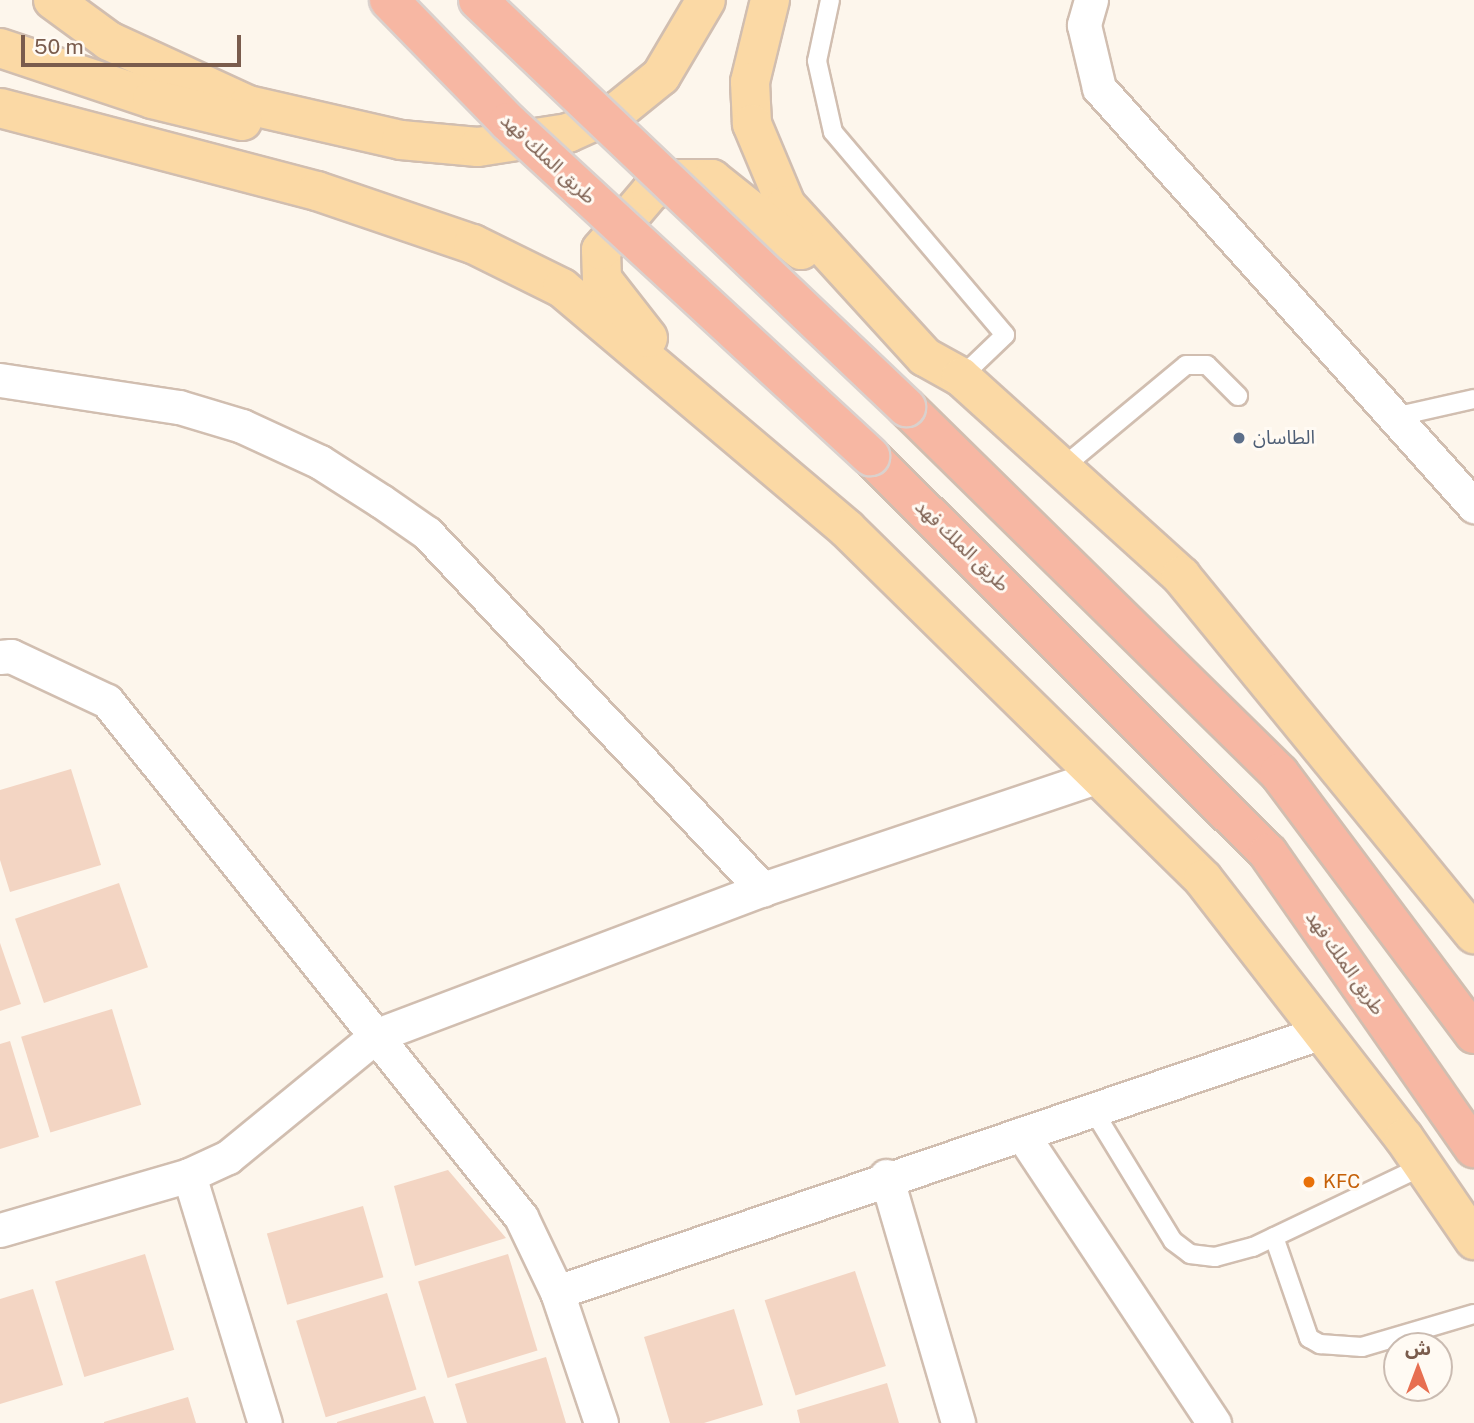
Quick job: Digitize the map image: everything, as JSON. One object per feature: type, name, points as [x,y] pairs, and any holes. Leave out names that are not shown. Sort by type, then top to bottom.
[{"type":"highway","name":"طريق الملك فهد","points":[[388,0],[508,122],[870,456],[1268,853],[1474,1148]]},
{"type":"highway","points":[[478,0],[906,407],[1279,773],[1474,1034]]},
{"type":"main road","points":[[52,0],[109,41],[248,105],[401,140]]},
{"type":"main road","points":[[0,48],[152,99],[270,128],[478,147],[568,133],[619,110],[661,76],[706,0]]},
{"type":"main road","points":[[770,0],[750,82],[752,124],[765,166],[786,205],[925,356]]},
{"type":"main road","points":[[0,108],[317,191],[473,244],[562,288],[760,459],[847,529],[1203,878],[1423,1166],[1474,1240]]},
{"type":"main road","points":[[760,459],[625,314],[602,279],[601,250],[651,191],[680,179],[712,179],[724,186],[925,356],[961,377],[1181,576],[1474,934]]},
{"type":"street","points":[[1091,0],[1084,25],[1100,88],[1474,506]]},
{"type":"street","points":[[0,380],[118,395],[242,426],[320,462],[381,501],[427,533],[763,889]]},
{"type":"street","points":[[0,657],[11,656],[107,701],[521,1217],[557,1292],[601,1423]]},
{"type":"street","points":[[0,1230],[188,1175],[228,1157],[377,1035],[763,889],[1099,776]]},
{"type":"street","points":[[557,1292],[886,1175],[1022,1134],[1322,1032]]},
{"type":"street","points":[[1022,1134],[1214,1423]]},
{"type":"street","points":[[188,1175],[265,1423]]},
{"type":"street","points":[[886,1175],[958,1423]]},
{"type":"lane","points":[[830,0],[817,61],[833,132],[1005,335],[961,377]]},
{"type":"lane","points":[[1062,468],[1186,365],[1206,365],[1238,396]]},
{"type":"lane","points":[[1394,417],[1474,399]]},
{"type":"lane","points":[[1093,1110],[1173,1241],[1190,1254],[1215,1257],[1274,1237],[1423,1166]]},
{"type":"lane","points":[[1274,1237],[1310,1338],[1320,1343],[1362,1348],[1474,1314]]},
{"type":"building","points":[[71,769],[101,865],[10,892],[0,860],[0,790]]},
{"type":"building","points":[[119,883],[148,967],[44,1003],[15,919]]},
{"type":"building","points":[[0,943],[21,1004],[0,1011]]},
{"type":"building","points":[[112,1009],[141,1105],[50,1132],[21,1037]]},
{"type":"building","points":[[10,1041],[39,1137],[0,1149],[0,1044]]},
{"type":"building","points":[[448,1170],[506,1238],[415,1266],[394,1186]]},
{"type":"building","points":[[363,1206],[383,1277],[287,1305],[267,1234]]},
{"type":"building","points":[[145,1254],[174,1350],[84,1377],[55,1281]]},
{"type":"building","points":[[508,1254],[538,1351],[448,1378],[418,1281]]},
{"type":"building","points":[[855,1271],[886,1366],[796,1395],[765,1300]]},
{"type":"building","points":[[33,1289],[63,1385],[0,1404],[0,1299]]},
{"type":"building","points":[[387,1293],[417,1390],[326,1417],[296,1321]]},
{"type":"building","points":[[734,1309],[763,1405],[704,1423],[670,1423],[644,1337]]},
{"type":"building","points":[[546,1357],[566,1423],[467,1423],[455,1384]]},
{"type":"building","points":[[887,1383],[899,1423],[800,1423],[797,1410]]},
{"type":"building","points":[[425,1396],[434,1423],[337,1423],[337,1422]]},
{"type":"building","points":[[188,1397],[196,1423],[104,1423],[104,1422]]},
{"type":"place","name":"الطاسان","points":[[1239,438]]},
{"type":"place","name":"KFC","points":[[1309,1182]]}]
